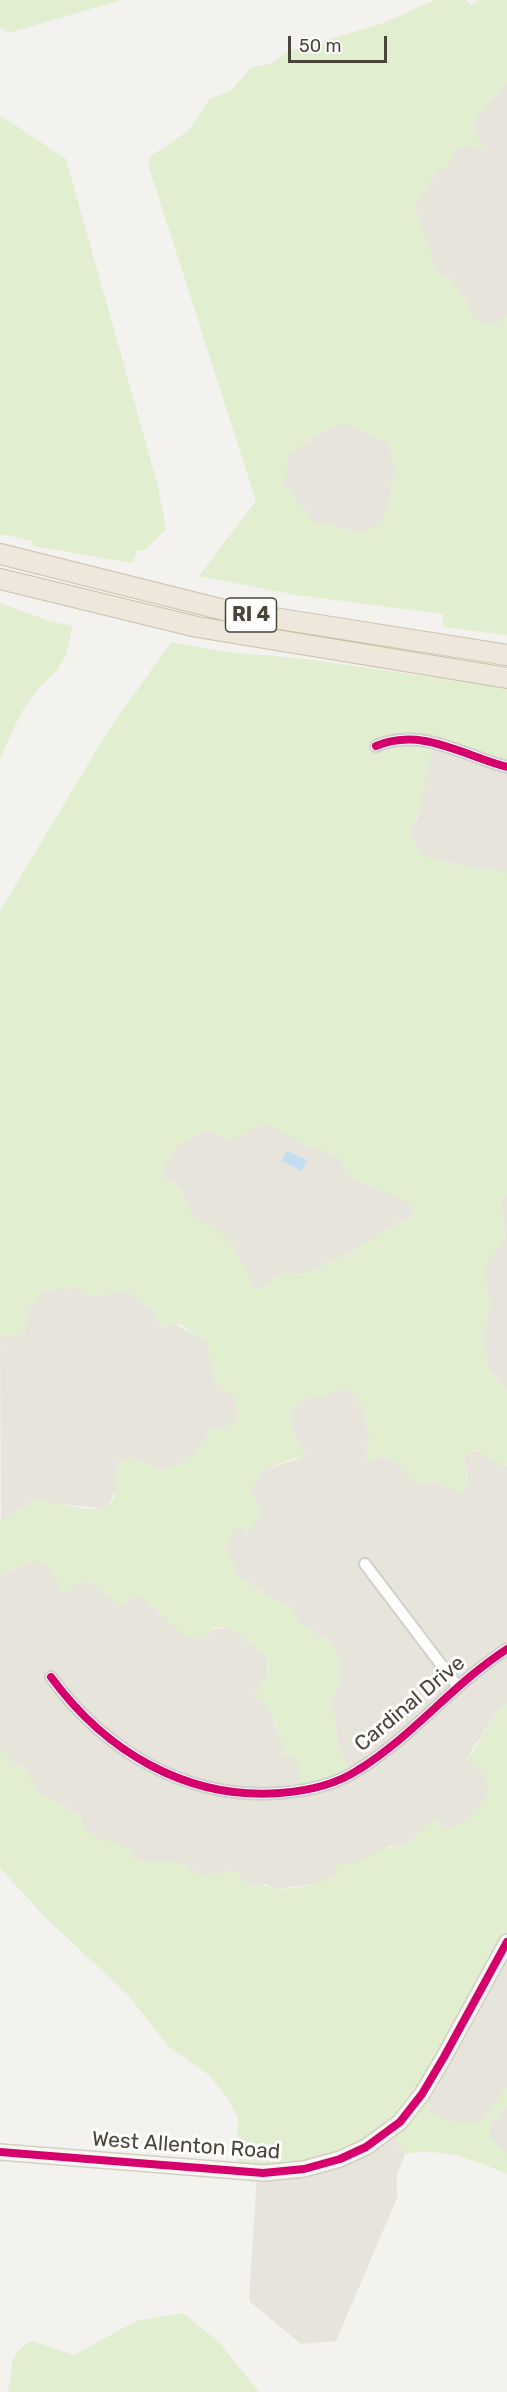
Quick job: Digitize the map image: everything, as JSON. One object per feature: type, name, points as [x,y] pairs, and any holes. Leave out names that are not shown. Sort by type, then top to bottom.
[{"type":"highway","name":"RI 4","points":[[0,554],[224,610],[507,655]]},
{"type":"highway","name":"RI 4","points":[[0,579],[197,627],[507,678]]},
{"type":"street","points":[[376,747],[393,739],[420,739],[507,767]]},
{"type":"street","points":[[365,1564],[459,1687]]},
{"type":"street","name":"Cardinal Drive","points":[[51,1677],[87,1720],[140,1760],[197,1785],[231,1793],[253,1795],[300,1791],[320,1786],[357,1771],[402,1737],[507,1649]]},
{"type":"street","name":"West Allenton Road","points":[[0,2152],[263,2173],[304,2169],[340,2159],[366,2147],[390,2130],[408,2112],[444,2057],[507,1942]]},
{"type":"shaded area","points":[[507,83],[507,315],[496,324],[484,325],[471,315],[464,296],[448,279],[437,272],[414,208],[436,171],[447,168],[456,148],[470,145],[486,148],[473,133],[475,118]]},
{"type":"shaded area","points":[[346,423],[389,444],[395,471],[386,513],[380,524],[363,532],[314,523],[284,484],[288,455],[331,427]]},
{"type":"shaded area","points":[[433,748],[507,771],[507,874],[492,868],[482,870],[426,857],[419,851],[410,833],[418,816],[423,784]]},
{"type":"shaded area","points":[[267,1122],[301,1143],[339,1156],[349,1178],[399,1197],[412,1206],[414,1215],[338,1259],[303,1274],[286,1272],[257,1290],[242,1268],[184,1204],[182,1189],[164,1177],[161,1170],[177,1146],[206,1130],[231,1140]]},
{"type":"shaded area","points":[[507,1193],[507,1391],[489,1369],[483,1342],[490,1305],[484,1266],[505,1239],[501,1199]]},
{"type":"shaded area","points":[[75,1287],[90,1297],[127,1291],[156,1313],[207,1342],[214,1380],[235,1398],[238,1422],[210,1431],[199,1449],[182,1464],[161,1471],[133,1457],[106,1509],[61,1504],[1,1520],[0,1337],[25,1333],[24,1317],[44,1291]]},
{"type":"shaded area","points":[[346,1389],[361,1402],[370,1440],[366,1452],[378,1458],[390,1458],[420,1486],[436,1482],[460,1492],[468,1480],[464,1456],[476,1450],[507,1467],[507,1703],[500,1708],[466,1759],[484,1773],[490,1790],[484,1802],[462,1823],[447,1829],[434,1820],[403,1846],[390,1846],[351,1866],[334,1865],[338,1874],[326,1882],[277,1889],[265,1884],[254,1887],[244,1882],[238,1871],[198,1876],[181,1862],[137,1862],[127,1848],[92,1836],[82,1825],[81,1817],[38,1792],[25,1769],[13,1762],[0,1747],[0,1575],[29,1562],[41,1560],[51,1567],[65,1595],[73,1585],[87,1581],[121,1605],[131,1598],[144,1598],[182,1634],[228,1627],[267,1655],[267,1705],[281,1739],[283,1755],[350,1771],[338,1747],[335,1716],[331,1706],[340,1679],[330,1641],[298,1623],[293,1610],[241,1579],[225,1548],[233,1527],[241,1525],[245,1535],[252,1490],[259,1473],[305,1456],[290,1423],[292,1408],[302,1400]]},
{"type":"shaded area","points":[[507,1937],[507,2085],[490,2113],[481,2122],[452,2122],[429,2112],[425,2089]]},
{"type":"shaded area","points":[[507,2106],[507,2155],[490,2138],[490,2123]]},
{"type":"shaded area","points":[[391,2130],[405,2154],[397,2175],[397,2198],[336,2341],[301,2344],[249,2301],[257,2174]]},
{"type":"green space","points":[[0,0],[121,0],[9,33],[0,27]]},
{"type":"green space","points":[[435,0],[465,0],[471,5],[478,0],[507,0],[507,83],[475,118],[473,133],[487,148],[470,145],[456,148],[447,168],[436,171],[414,208],[437,272],[448,279],[464,296],[471,315],[484,325],[496,324],[507,315],[507,635],[443,627],[443,614],[296,595],[199,576],[256,501],[148,164],[151,156],[188,131],[210,99],[232,90],[251,67],[271,64],[286,52],[381,24]],"holes":[[[346,424],[389,444],[395,471],[386,513],[380,524],[363,532],[314,523],[284,484],[288,455],[331,427]]]},
{"type":"green space","points":[[0,115],[66,159],[158,486],[166,529],[145,550],[137,551],[132,563],[32,546],[32,541],[0,534]]},
{"type":"green space","points":[[0,603],[49,621],[73,626],[66,655],[58,669],[38,689],[21,713],[0,758]]},
{"type":"green space","points":[[171,642],[225,652],[299,658],[507,688],[507,771],[456,752],[433,748],[421,803],[410,833],[419,851],[426,857],[482,870],[492,868],[507,874],[507,1193],[501,1199],[505,1239],[484,1266],[490,1305],[483,1342],[489,1369],[507,1391],[507,1467],[475,1450],[464,1456],[468,1485],[460,1492],[436,1482],[420,1486],[390,1458],[378,1458],[368,1462],[366,1452],[370,1440],[361,1402],[347,1389],[302,1400],[292,1408],[290,1423],[305,1456],[291,1459],[259,1473],[252,1490],[262,1512],[245,1536],[241,1526],[233,1527],[234,1532],[225,1548],[241,1579],[293,1610],[298,1623],[326,1639],[339,1655],[340,1675],[331,1706],[335,1716],[338,1747],[350,1771],[301,1789],[297,1759],[283,1755],[280,1738],[271,1714],[253,1697],[268,1673],[267,1655],[228,1627],[215,1627],[202,1640],[182,1634],[144,1598],[131,1598],[121,1606],[87,1581],[73,1585],[65,1596],[52,1571],[41,1562],[34,1561],[0,1575],[0,1520],[35,1500],[86,1509],[106,1509],[115,1496],[117,1464],[133,1457],[161,1471],[182,1464],[199,1449],[210,1431],[238,1422],[235,1398],[214,1380],[207,1342],[180,1324],[161,1327],[156,1313],[127,1291],[90,1297],[75,1287],[44,1291],[24,1316],[25,1333],[0,1337],[0,911],[106,734]],"holes":[[[267,1123],[301,1143],[339,1156],[349,1178],[399,1197],[412,1206],[414,1215],[338,1259],[303,1274],[286,1272],[257,1290],[227,1237],[189,1210],[182,1189],[164,1177],[161,1170],[177,1146],[206,1130],[231,1140]]]},
{"type":"green space","points":[[507,1703],[507,1937],[425,2089],[429,2112],[452,2122],[481,2122],[490,2113],[507,2085],[507,2106],[490,2123],[490,2137],[507,2155],[507,2174],[470,2159],[445,2153],[405,2154],[391,2130],[324,2163],[237,2171],[238,2118],[229,2100],[209,2075],[168,2046],[128,1995],[45,1917],[0,1868],[0,1747],[13,1762],[25,1769],[38,1792],[81,1817],[83,1825],[92,1835],[125,1847],[137,1862],[181,1862],[198,1876],[238,1871],[244,1882],[254,1887],[284,1889],[309,1886],[338,1874],[334,1864],[354,1863],[384,1849],[403,1846],[434,1820],[447,1829],[472,1814],[489,1790],[484,1773],[466,1759],[500,1708]]},
{"type":"green space","points":[[183,2313],[219,2342],[259,2392],[8,2392],[14,2357],[18,2351],[32,2341],[74,2355],[136,2321]]},
{"type":"water","points":[[287,1151],[307,1160],[302,1171],[282,1161]]},
{"type":"cycle path","points":[[376,746],[393,741],[426,741],[507,767]]},
{"type":"cycle path","points":[[51,1677],[72,1704],[96,1727],[122,1748],[150,1765],[180,1779],[212,1788],[245,1793],[280,1793],[320,1786],[340,1780],[358,1770],[397,1742],[469,1678],[507,1649]]},
{"type":"cycle path","points":[[0,2152],[263,2173],[304,2169],[340,2159],[366,2147],[400,2122],[422,2094],[507,1942]]}]
